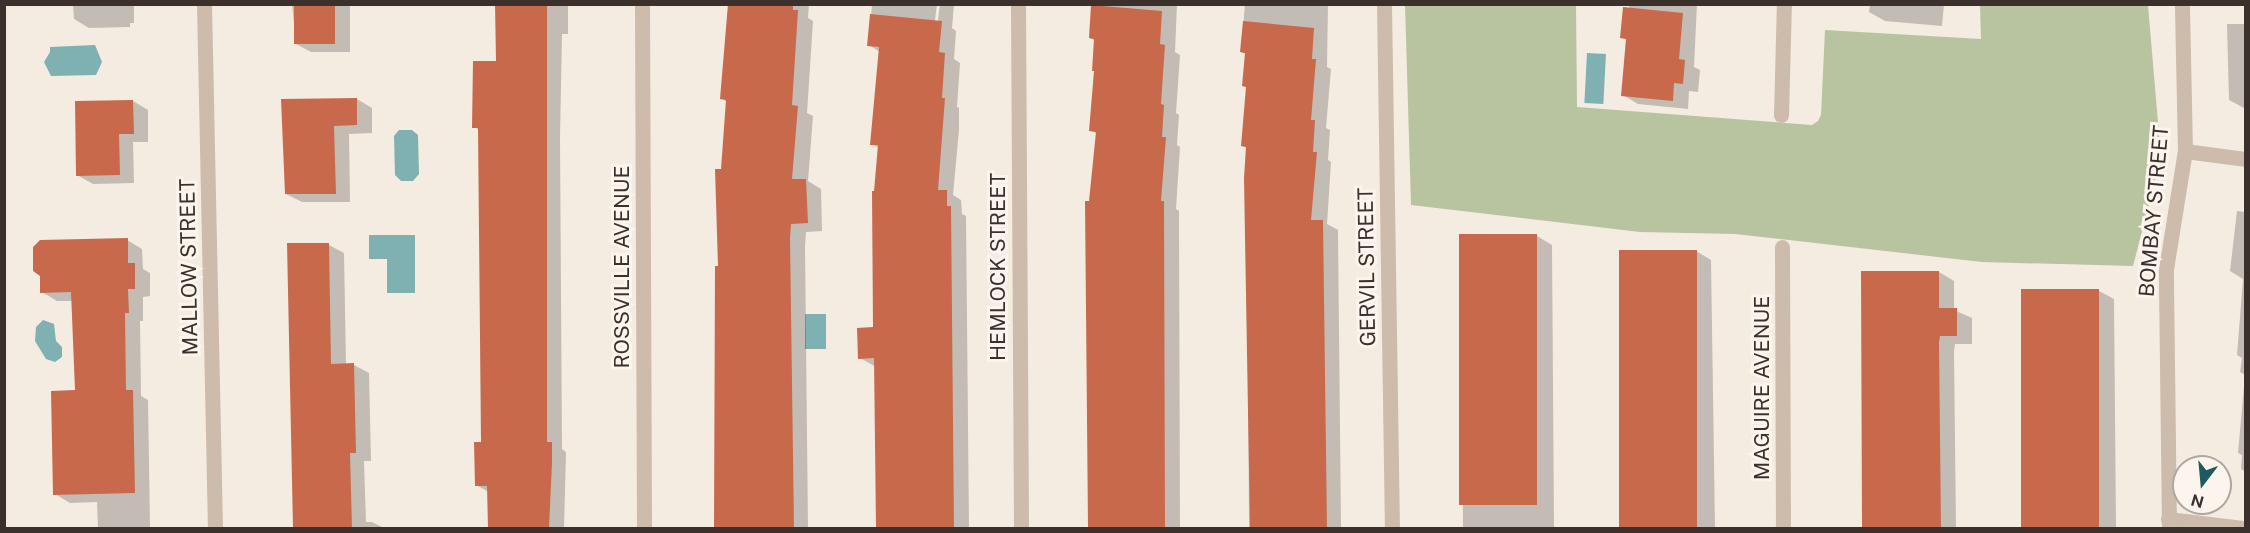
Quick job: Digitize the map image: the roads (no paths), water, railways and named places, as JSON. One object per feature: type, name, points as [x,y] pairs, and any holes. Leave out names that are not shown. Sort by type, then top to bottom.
[{"type":"street","name":"MALLOW STREET","points":[[204,4],[215,528]]},
{"type":"street","name":"ROSSVILLE AVENUE","points":[[642,4],[644,528]]},
{"type":"street","name":"HEMLOCK STREET","points":[[1018,4],[1021,528]]},
{"type":"street","name":"GERVIL STREET","points":[[1384,4],[1392,528]]},
{"type":"street","points":[[1781,115],[1784,4]]},
{"type":"street","name":"BOMBAY STREET","points":[[2169,524],[2166,270],[2184,151],[2182,4]]},
{"type":"street","points":[[2184,151],[2246,159]]},
{"type":"street","name":"MAGUIRE AVENUE","points":[[1782,247],[1784,528]]},
{"type":"street","points":[[2169,524],[2242,528]]},
{"type":"water","points":[[95,45],[102,62],[96,75],[51,76],[44,62],[50,52],[50,47]]},
{"type":"water","points":[[1587,53],[1606,54],[1603,104],[1584,103]]},
{"type":"water","points":[[399,130],[412,130],[418,135],[419,174],[413,181],[401,181],[395,175],[394,136]]},
{"type":"water","points":[[369,235],[415,235],[415,293],[387,293],[387,259],[369,259]]},
{"type":"water","points":[[805,314],[826,314],[826,349],[805,349]]},
{"type":"water","points":[[43,320],[54,324],[56,341],[62,347],[62,357],[55,362],[46,359],[35,341],[36,327]]}]
